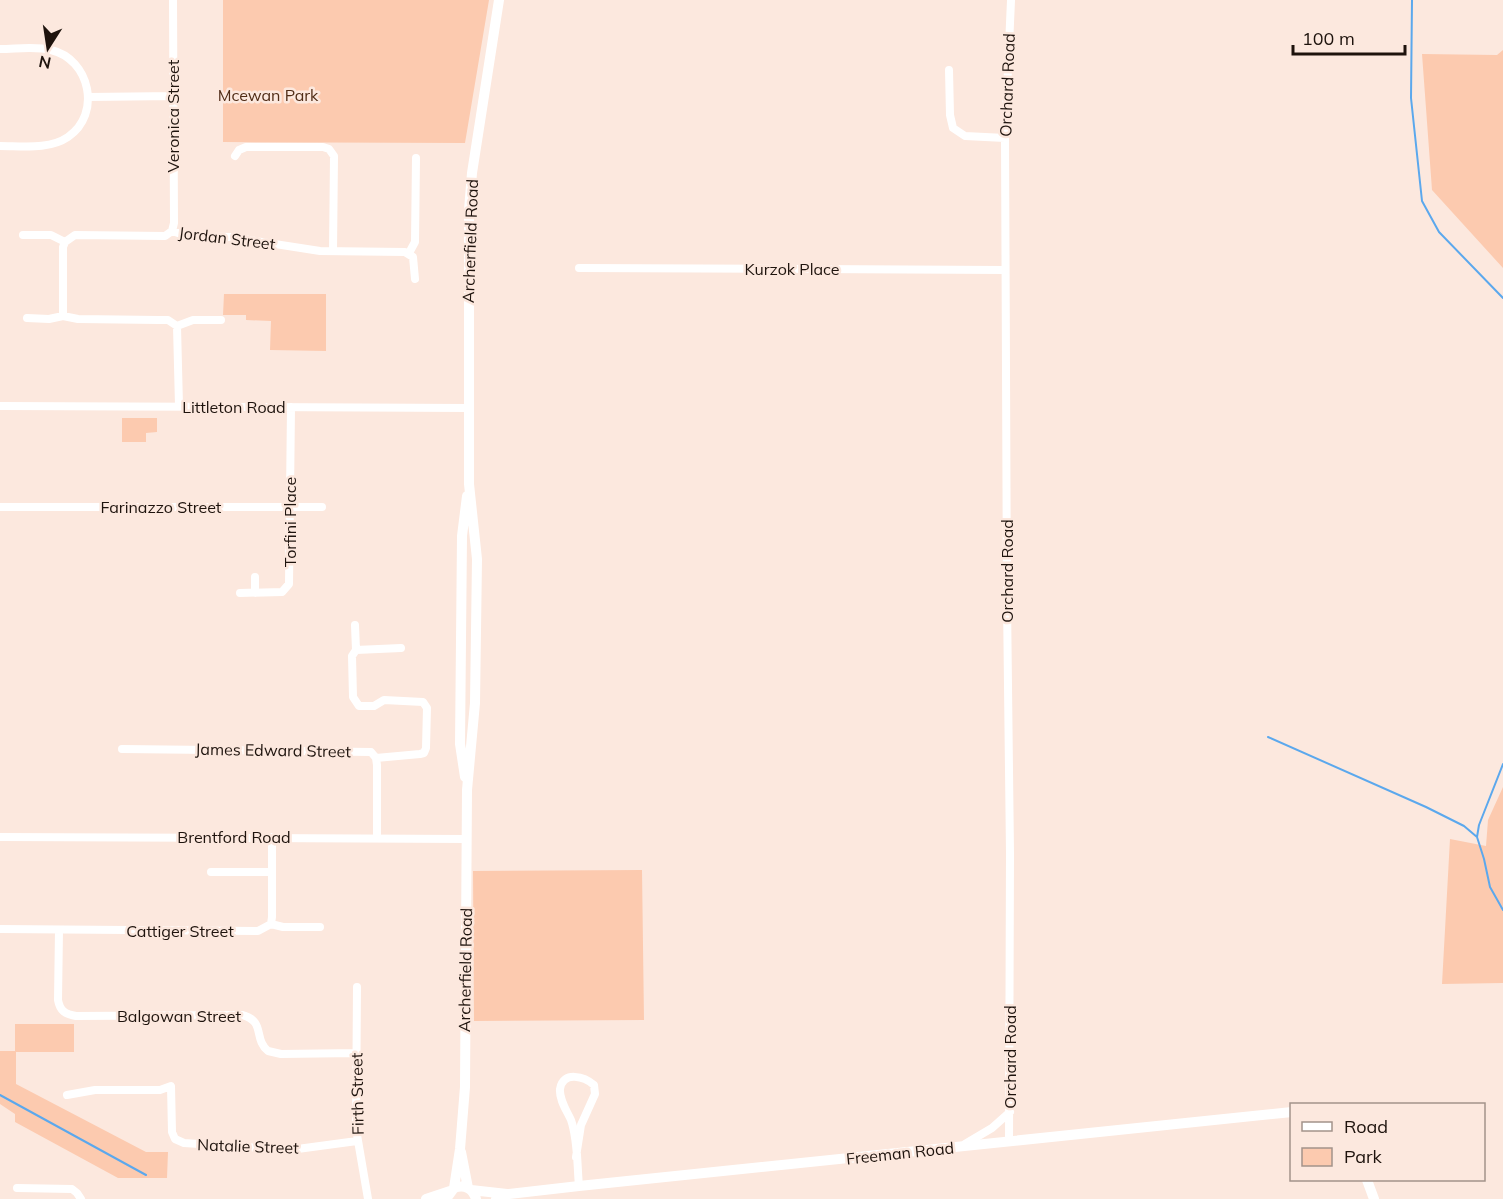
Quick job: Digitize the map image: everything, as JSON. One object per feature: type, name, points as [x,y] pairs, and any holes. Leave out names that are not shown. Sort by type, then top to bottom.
[{"type":"main road","name":"Archerfield Road","points":[[450,1193],[460,1149],[465,1087],[467,790],[475,703],[477,559],[469,484],[468,408],[470,191],[499,0]]},
{"type":"main road","name":"Freeman Road","points":[[450,1193],[463,1186],[472,1192],[509,1194],[1290,1113]]},
{"type":"main road","name":"Archerfield Road","points":[[460,1149],[472,1192]]},
{"type":"main road","points":[[1368,1181],[1374,1199]]},
{"type":"main road","points":[[426,1199],[450,1193]]},
{"type":"main road","name":"Freeman Road","points":[[496,1199],[509,1194]]},
{"type":"street","name":"Veronica Street","points":[[172,231],[174,223],[173,0]]},
{"type":"street","name":"Orchard Road","points":[[1010,1142],[1005,138],[1011,0]]},
{"type":"street","points":[[0,49],[51,50],[67,57],[78,66],[87,82],[89,98],[86,112],[78,127],[68,137],[53,144],[0,146]]},
{"type":"street","points":[[949,70],[950,115],[953,128],[965,136],[1005,138]]},
{"type":"street","points":[[89,98],[174,96]]},
{"type":"street","points":[[235,156],[239,150],[246,147],[323,147],[329,149],[334,156],[333,251]]},
{"type":"street","points":[[415,279],[415,262],[409,253],[415,242],[416,158]]},
{"type":"street","name":"Jordan Street","points":[[23,234],[51,235],[65,242],[75,235],[165,236],[172,231],[187,236],[230,237],[333,251],[409,253]]},
{"type":"street","points":[[63,316],[63,247],[65,242]]},
{"type":"street","name":"Kurzok Place","points":[[579,268],[1005,270]]},
{"type":"street","points":[[27,318],[49,319],[63,316],[78,319],[168,320],[177,326]]},
{"type":"street","points":[[177,326],[193,320],[221,320]]},
{"type":"street","points":[[177,326],[179,406]]},
{"type":"street","name":"Littleton Road","points":[[0,406],[468,408]]},
{"type":"street","name":"Torfini Place","points":[[240,593],[282,592],[289,584],[291,407]]},
{"type":"street","name":"Farinazzo Street","points":[[0,507],[322,507]]},
{"type":"street","points":[[255,578],[255,593]]},
{"type":"street","points":[[355,625],[356,650],[352,656],[353,697],[359,706],[374,706],[384,700],[418,700],[423,702],[427,708],[424,753],[376,758],[377,838]]},
{"type":"street","points":[[356,650],[401,648]]},
{"type":"street","name":"James Edward Street","points":[[122,749],[364,751],[371,752],[376,758]]},
{"type":"street","name":"Brentford Road","points":[[0,837],[467,839]]},
{"type":"street","points":[[272,837],[270,924],[283,927],[320,927]]},
{"type":"street","points":[[211,872],[272,872]]},
{"type":"street","name":"Cattiger Street","points":[[0,929],[258,931],[270,924]]},
{"type":"street","name":"Balgowan Street","points":[[59,930],[58,1000],[61,1010],[65,1013],[86,1016],[242,1015],[249,1017],[257,1024],[261,1043],[268,1052],[356,1053]]},
{"type":"street","name":"Firth Street","points":[[357,987],[356,1129],[368,1199]]},
{"type":"street","points":[[576,1157],[581,1125],[596,1094],[594,1085],[579,1076],[570,1077],[560,1088],[561,1098],[572,1123],[579,1186]]},
{"type":"street","name":"Natalie Street","points":[[67,1095],[95,1090],[160,1090],[171,1086],[172,1132],[175,1139],[184,1143],[279,1150],[357,1141]]},
{"type":"street","points":[[962,1146],[992,1128],[1010,1112]]},
{"type":"street","points":[[17,1188],[72,1189],[81,1199]]},
{"type":"green space","name":"Mcewan Park","points":[[223,0],[489,0],[465,143],[223,142]]},
{"type":"green space","points":[[1503,50],[1503,268],[1432,190],[1422,54],[1497,55]]},
{"type":"green space","points":[[224,294],[326,294],[326,351],[270,350],[271,321],[246,320],[246,315],[223,315]]},
{"type":"green space","points":[[122,418],[157,418],[157,432],[146,433],[146,442],[122,442]]},
{"type":"green space","points":[[1503,787],[1503,983],[1442,984],[1450,839],[1486,846],[1488,820]]},
{"type":"green space","points":[[642,870],[644,1020],[474,1021],[473,871]]},
{"type":"green space","points":[[15,1024],[74,1024],[74,1052],[16,1052],[16,1084],[146,1152],[168,1152],[167,1178],[118,1178],[15,1122],[15,1114],[0,1104],[0,1051],[15,1051]]},
{"type":"waterway","points":[[1412,0],[1411,98],[1422,201],[1439,232],[1503,298]]},
{"type":"waterway","points":[[1268,737],[1426,807],[1464,826],[1477,837]]},
{"type":"waterway","points":[[1503,764],[1479,825],[1477,837],[1490,887],[1503,910]]},
{"type":"waterway","points":[[0,1095],[146,1175]]}]
